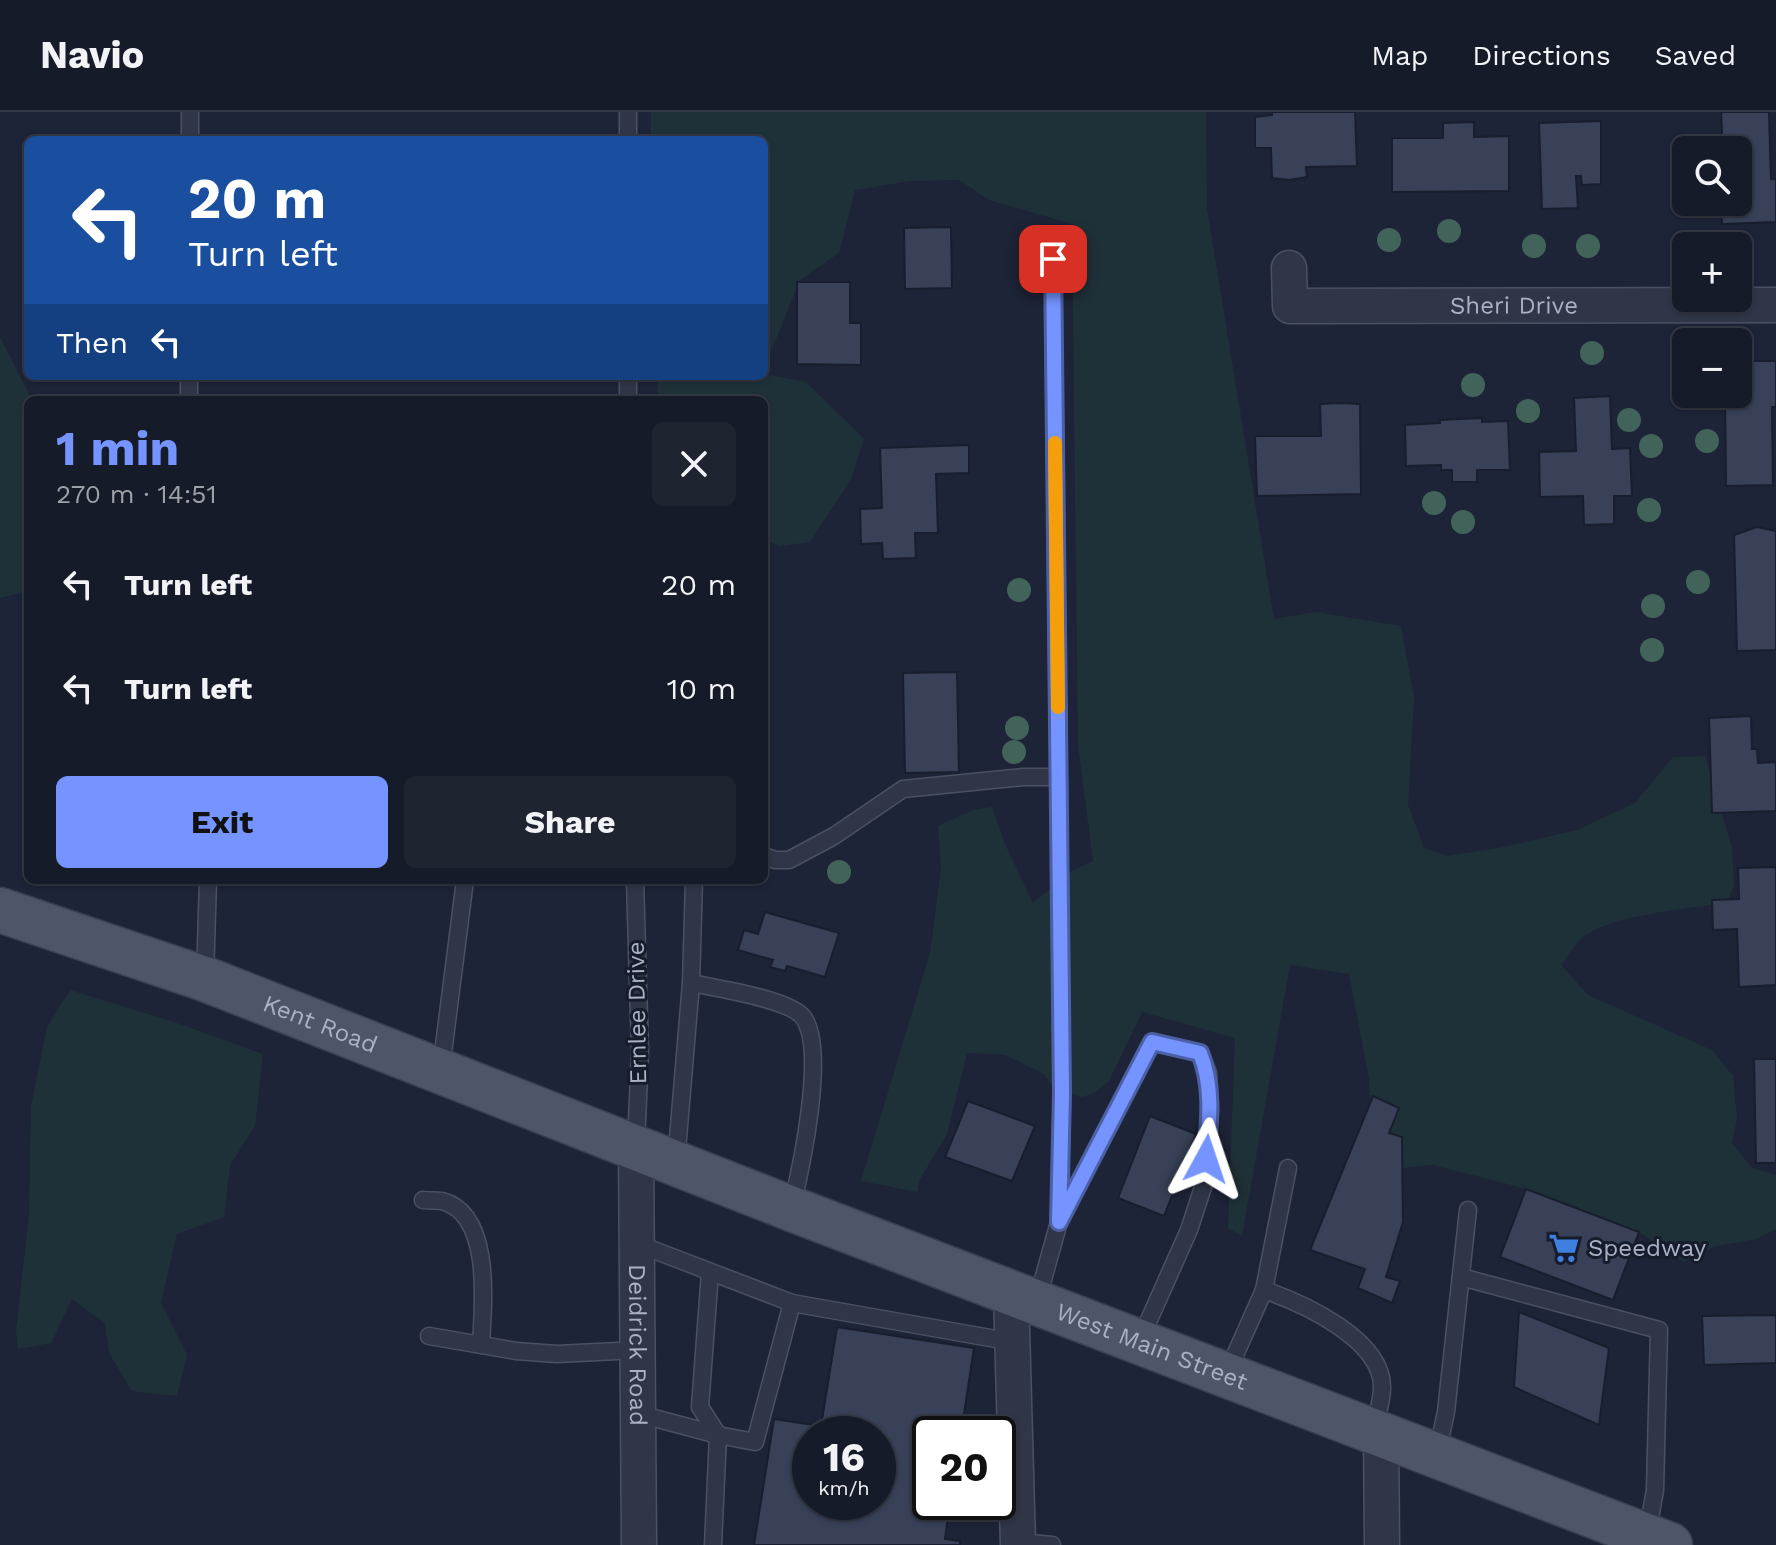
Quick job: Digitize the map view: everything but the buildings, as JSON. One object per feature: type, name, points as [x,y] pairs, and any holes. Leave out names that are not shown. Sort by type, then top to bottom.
[{"type":"main road","name":"Kent Road","points":[[0,910],[205,979],[656,1155]]},
{"type":"main road","name":"West Main Street","points":[[656,1155],[1658,1541]]},
{"type":"street","name":"Sheri Drive","points":[[1289,268],[1290,306],[1776,305]]},
{"type":"street","name":"Deidrick Road","points":[[639,1545],[638,1244],[656,1155]]},
{"type":"street","points":[[1018,1543],[1013,1342],[1024,1297]]},
{"type":"street","points":[[1377,1432],[1382,1545]]},
{"type":"lane","points":[[190,112],[190,136]]},
{"type":"lane","points":[[628,112],[628,136]]},
{"type":"lane","points":[[1053,259],[1062,1094],[1059,1222]]},
{"type":"lane","points":[[768,857],[789,860],[834,836],[903,789],[1023,777],[1058,777]]},
{"type":"lane","points":[[205,979],[208,884]]},
{"type":"lane","points":[[441,1071],[464,884]]},
{"type":"lane","name":"Ernlee Drive","points":[[635,884],[640,1052],[656,1155]]},
{"type":"lane","points":[[656,1155],[691,983],[694,884]]},
{"type":"lane","points":[[691,983],[781,1003],[803,1017],[812,1046],[812,1090],[807,1136],[792,1209]]},
{"type":"lane","points":[[1024,1297],[1152,1042],[1200,1053],[1208,1073],[1210,1110],[1204,1184],[1189,1230],[1140,1342]]},
{"type":"lane","points":[[1226,1375],[1264,1290],[1288,1168]]},
{"type":"lane","points":[[423,1200],[443,1202],[463,1213],[482,1256],[481,1345]]},
{"type":"lane","points":[[1437,1455],[1446,1412],[1468,1210]]},
{"type":"lane","points":[[638,1244],[792,1303],[1013,1342]]},
{"type":"lane","points":[[710,1272],[700,1407],[718,1435],[713,1545]]},
{"type":"lane","points":[[1461,1277],[1659,1330],[1655,1490],[1658,1541]]},
{"type":"lane","points":[[1264,1290],[1300,1303],[1336,1323],[1378,1367],[1382,1388],[1377,1432]]},
{"type":"lane","points":[[639,1414],[755,1442],[792,1303]]},
{"type":"lane","points":[[429,1336],[557,1354],[638,1350]]},
{"type":"lane","points":[[1018,1543],[1052,1545]]},
{"type":"shaded area","points":[[651,112],[1206,112],[1207,209],[1274,619],[1315,612],[1401,626],[1414,697],[1408,805],[1424,848],[1447,856],[1577,830],[1635,803],[1673,757],[1705,756],[1732,848],[1734,885],[1727,903],[1650,914],[1609,924],[1580,940],[1561,965],[1588,995],[1712,1050],[1733,1076],[1737,1118],[1732,1143],[1752,1168],[1776,1175],[1776,1229],[1757,1239],[1715,1246],[1683,1262],[1639,1232],[1527,1189],[1433,1165],[1403,1168],[1402,1137],[1389,1133],[1399,1108],[1373,1096],[1370,1102],[1369,1079],[1349,974],[1290,965],[1242,1236],[1228,1228],[1235,1038],[1142,1012],[1109,1081],[1094,1093],[1082,1097],[1054,1088],[1044,1074],[1005,1055],[967,1053],[947,1134],[920,1179],[917,1192],[861,1181],[930,953],[941,869],[938,826],[973,810],[992,807],[1005,844],[1033,903],[1072,871],[1093,861],[1078,745],[1072,224],[989,200],[959,180],[910,181],[855,190],[839,253],[800,280],[768,359],[768,136],[651,136]]},
{"type":"shaded area","points":[[0,337],[30,396],[24,396],[24,592],[0,598]]},
{"type":"shaded area","points":[[768,375],[806,382],[864,439],[851,479],[810,542],[780,546],[768,542],[768,396],[658,396],[657,380],[768,380]]},
{"type":"shaded area","points":[[70,990],[263,1054],[255,1126],[230,1165],[224,1217],[177,1234],[161,1303],[187,1355],[177,1396],[132,1391],[109,1353],[105,1323],[72,1299],[51,1343],[18,1349],[16,1330],[29,1216],[31,1106],[47,1027]]},
{"type":"slow traffic","points":[[1055,443],[1058,707]]},
{"type":"place","name":"Speedway","points":[[1564,1248]]},
{"type":"route","points":[[1053,259],[1062,1094],[1059,1222],[1152,1042],[1200,1053],[1208,1073],[1210,1110],[1206,1159]]}]
